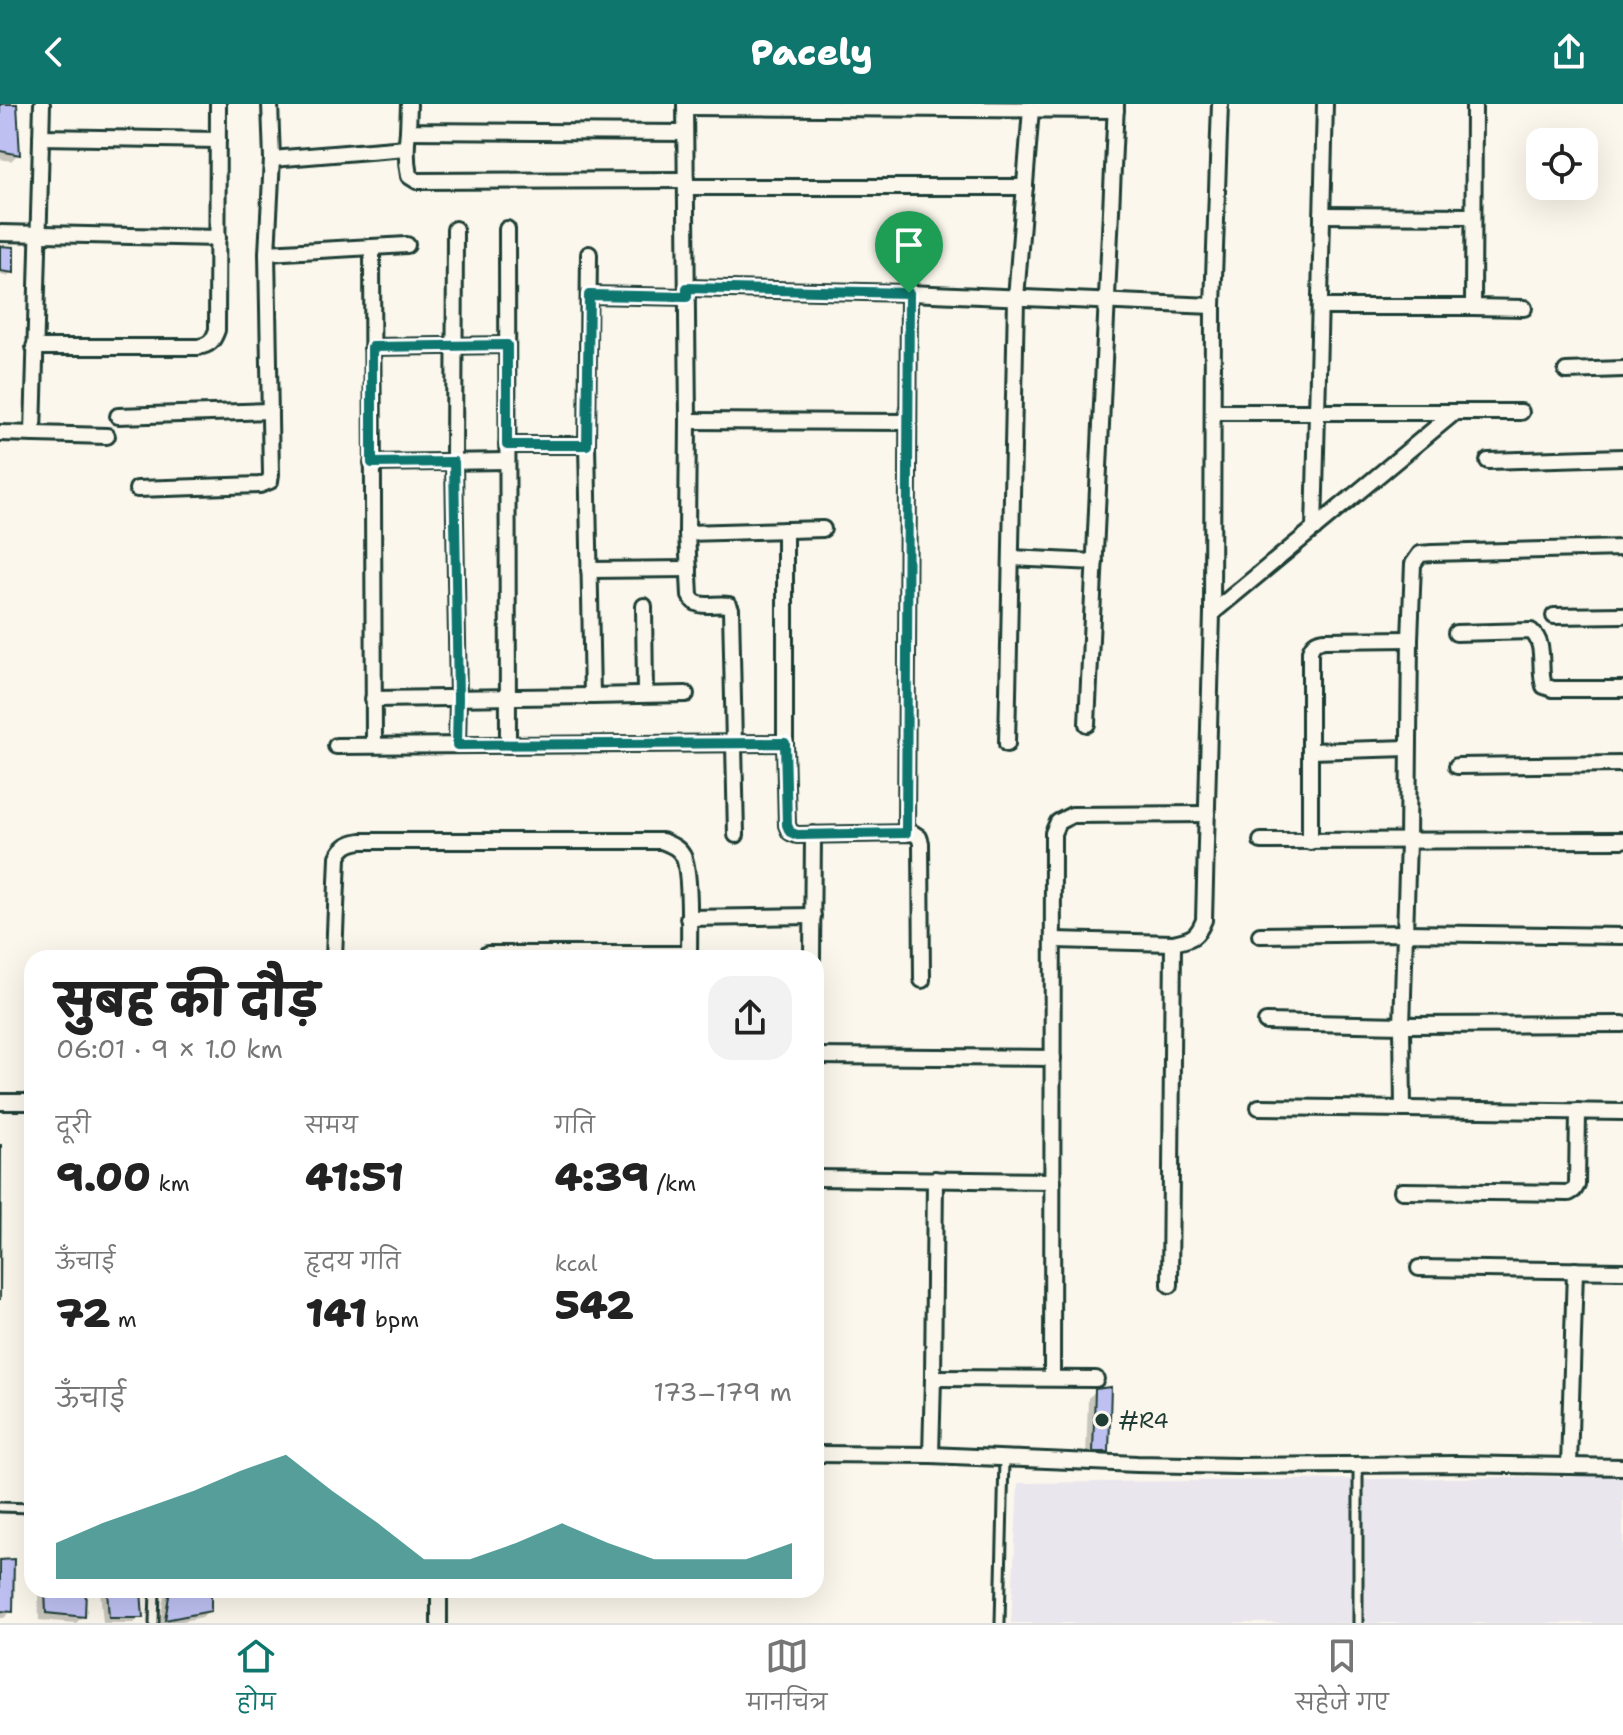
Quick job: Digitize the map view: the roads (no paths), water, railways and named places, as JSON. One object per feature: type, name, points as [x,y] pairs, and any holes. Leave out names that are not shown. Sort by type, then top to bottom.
[{"type":"street","points":[[33,434],[42,104]]},
{"type":"street","points":[[34,347],[198,347],[214,340],[217,330],[218,104]]},
{"type":"street","points":[[137,489],[266,484],[270,481],[267,253],[272,159],[270,104]]},
{"type":"street","points":[[409,104],[406,148],[409,176],[417,181],[1025,187]]},
{"type":"street","points":[[1054,940],[1173,943],[1189,940],[1199,932],[1204,920],[1212,613],[1213,306],[1220,104]]},
{"type":"street","points":[[1314,529],[1325,104]]},
{"type":"street","points":[[1473,307],[1474,104]]},
{"type":"street","points":[[736,835],[731,609],[724,604],[699,605],[690,596],[685,105],[1116,107],[1087,724]]},
{"type":"street","points":[[1007,744],[1016,298],[1031,109]]},
{"type":"street","points":[[408,131],[685,133]]},
{"type":"street","points":[[41,137],[218,140]]},
{"type":"street","points":[[272,159],[406,148]]},
{"type":"street","points":[[1322,215],[1473,216]]},
{"type":"street","points":[[455,229],[457,745]]},
{"type":"street","points":[[507,229],[508,745]]},
{"type":"street","points":[[0,233],[218,238]]},
{"type":"street","points":[[267,253],[407,245]]},
{"type":"street","points":[[372,247],[374,745]]},
{"type":"street","points":[[589,254],[587,445],[592,696]]},
{"type":"street","points":[[589,295],[909,293],[1213,306]]},
{"type":"street","points":[[906,833],[909,293]]},
{"type":"street","points":[[1320,307],[1524,308]]},
{"type":"street","points":[[372,347],[507,345]]},
{"type":"street","points":[[1566,371],[1623,369]]},
{"type":"street","points":[[118,416],[270,411]]},
{"type":"street","points":[[1213,412],[1521,412]]},
{"type":"street","points":[[1212,613],[1455,412]]},
{"type":"street","points":[[688,421],[908,422]]},
{"type":"street","points":[[0,433],[107,436]]},
{"type":"street","points":[[507,445],[587,445]]},
{"type":"street","points":[[1488,461],[1623,457]]},
{"type":"street","points":[[372,463],[507,461]]},
{"type":"street","points":[[687,533],[823,529]]},
{"type":"street","points":[[785,530],[787,825],[790,832],[797,835],[913,833],[919,837],[922,980]]},
{"type":"street","points":[[1403,1109],[1402,1025],[1413,564],[1420,554],[1623,548]]},
{"type":"street","points":[[1011,558],[1095,562]]},
{"type":"street","points":[[589,570],[689,569]]},
{"type":"street","points":[[644,606],[645,694]]},
{"type":"street","points":[[1554,616],[1623,615]]},
{"type":"street","points":[[1456,633],[1531,631],[1540,644],[1544,686],[1553,689],[1623,689]]},
{"type":"street","points":[[1310,842],[1310,651],[1313,644],[1325,640],[1410,639]]},
{"type":"street","points":[[373,699],[686,694]]},
{"type":"street","points":[[336,746],[785,743]]},
{"type":"street","points":[[1311,751],[1408,748]]},
{"type":"street","points":[[1457,766],[1623,764]]},
{"type":"street","points":[[1052,1378],[1053,833],[1058,822],[1072,815],[1207,814]]},
{"type":"street","points":[[812,950],[813,834]]},
{"type":"street","points":[[1261,841],[1623,840]]},
{"type":"street","points":[[334,950],[338,857],[342,847],[351,843],[662,841],[676,847],[685,858],[689,950]]},
{"type":"street","points":[[688,918],[813,916]]},
{"type":"street","points":[[1260,935],[1623,936]]},
{"type":"street","points":[[1170,1285],[1173,943]]},
{"type":"street","points":[[1266,1022],[1623,1024]]},
{"type":"street","points":[[824,1056],[1053,1058]]},
{"type":"street","points":[[0,1102],[24,1102]]},
{"type":"street","points":[[1259,1107],[1623,1112]]},
{"type":"street","points":[[1402,1191],[1569,1193],[1577,1185],[1578,1111]]},
{"type":"street","points":[[824,1178],[1053,1181]]},
{"type":"street","points":[[931,1455],[935,1179]]},
{"type":"street","points":[[1419,1268],[1623,1271]]},
{"type":"street","points":[[1569,1466],[1575,1270]]},
{"type":"street","points":[[933,1378],[1096,1379]]},
{"type":"street","points":[[824,1454],[931,1455],[1137,1464],[1623,1467]]},
{"type":"street","points":[[439,1598],[439,1623]]},
{"type":"lane","points":[[1000,1623],[1004,1459]]},
{"type":"lane","points":[[1358,1465],[1358,1623]]},
{"type":"lane","points":[[0,1507],[24,1508]]},
{"type":"lane","points":[[154,1623],[155,1598]]},
{"type":"place","name":"#R4","points":[[1102,1420]]}]
